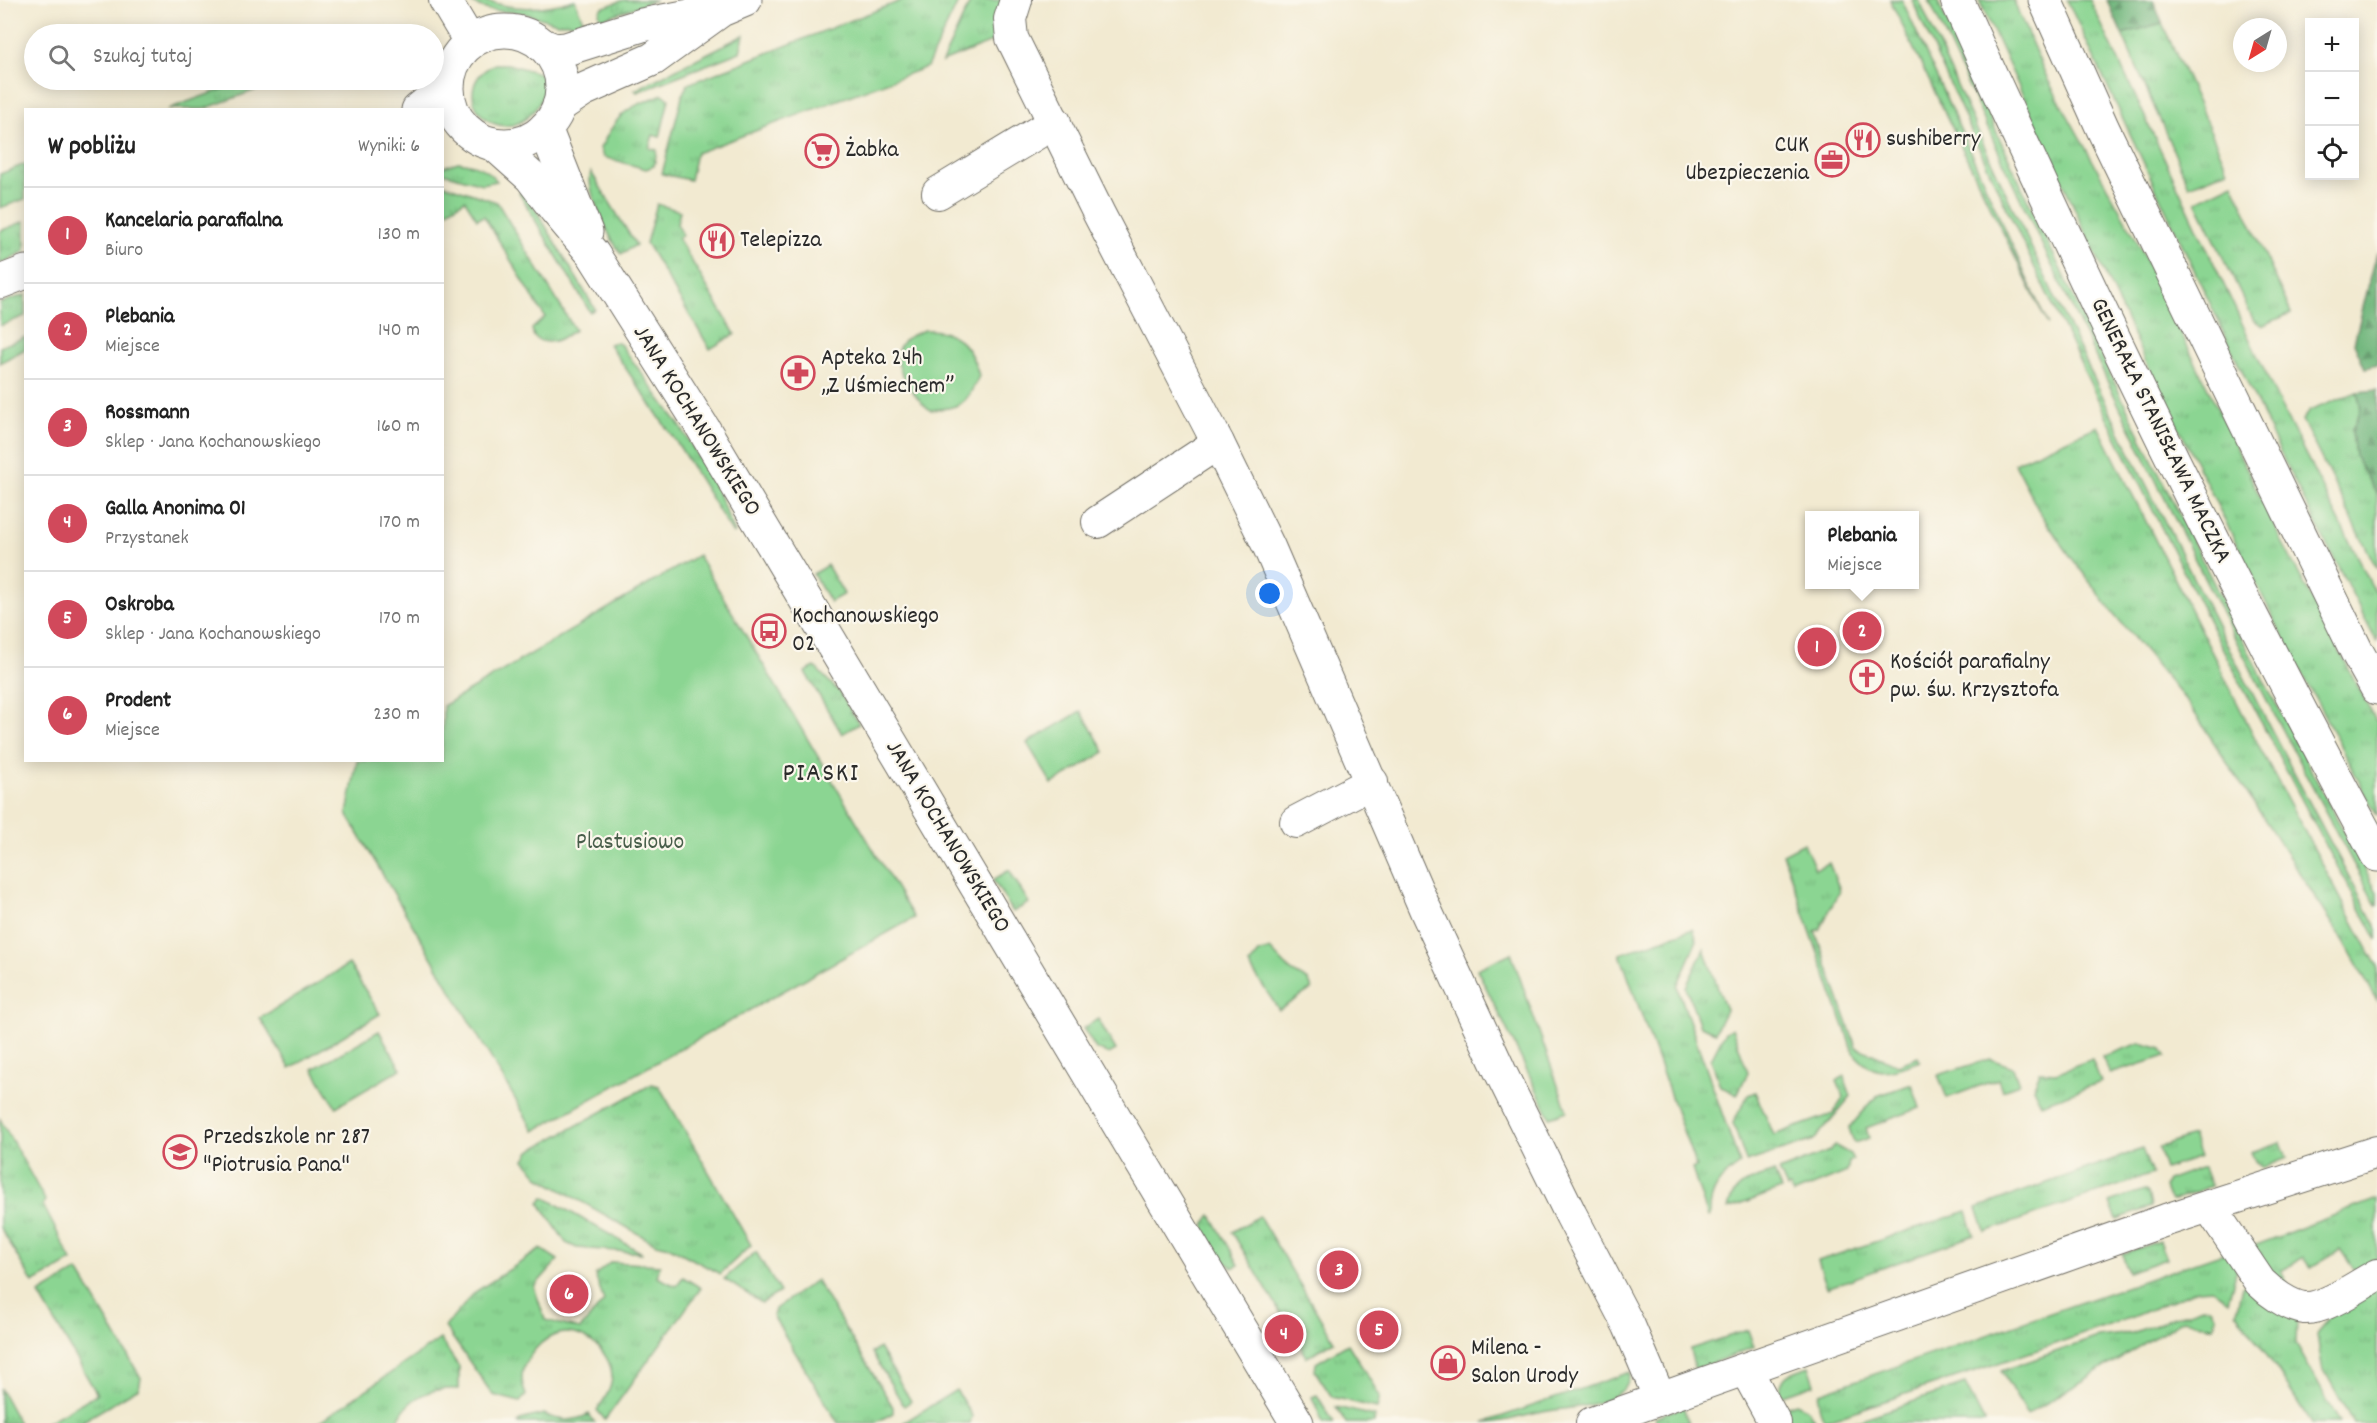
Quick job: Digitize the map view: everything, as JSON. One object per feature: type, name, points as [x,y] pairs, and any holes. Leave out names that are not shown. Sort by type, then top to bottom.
[{"type":"street","points":[[444,0],[470,42]]},
{"type":"street","points":[[1016,0],[1010,19],[1012,38],[1099,214],[1218,443],[1293,599],[1332,696],[1372,782],[1426,911],[1500,1071],[1629,1326],[1660,1399]]},
{"type":"street","name":"GENERAŁA STANISŁAWA MACZKA","points":[[1957,0],[2137,385],[2226,566],[2377,855]]},
{"type":"street","points":[[2045,0],[2114,150],[2357,652],[2377,688]]},
{"type":"street","points":[[444,82],[457,56],[470,42],[488,33],[507,31],[526,35],[555,50],[566,50],[642,25],[733,5]]},
{"type":"street","points":[[444,137],[459,135],[486,141],[522,143],[583,90],[653,59],[733,5]]},
{"type":"street","points":[[542,45],[554,60],[561,76],[561,95],[552,117]]},
{"type":"street","points":[[449,74],[448,93],[452,111],[462,127],[486,141]]},
{"type":"street","points":[[420,108],[439,90]]},
{"type":"street","name":"JANA KOCHANOWSKIEGO","points":[[552,117],[593,254]]},
{"type":"street","points":[[938,193],[1055,122]]},
{"type":"street","name":"JANA KOCHANOWSKIEGO","points":[[486,141],[531,177],[593,254],[709,438],[1297,1423]]},
{"type":"street","points":[[0,282],[24,273]]},
{"type":"street","points":[[1098,522],[1218,443]]},
{"type":"street","points":[[1296,822],[1372,782]]},
{"type":"street","points":[[1592,1423],[2210,1206],[2377,1152]]},
{"type":"street","points":[[2210,1206],[2260,1282],[2269,1291],[2304,1308],[2323,1304],[2377,1275]]},
{"type":"street","points":[[1746,1370],[1775,1423]]},
{"type":"green space","points":[[469,0],[533,8],[575,0],[584,23],[557,23],[523,13],[489,10]]},
{"type":"green space","points":[[624,0],[656,0],[601,19],[599,13],[601,8]]},
{"type":"green space","points":[[903,0],[959,0],[927,67],[696,153],[690,180],[662,174],[683,93],[688,84]]},
{"type":"green space","points":[[971,0],[1003,0],[999,39],[942,62]]},
{"type":"green space","points":[[1890,0],[1902,0],[2048,325]]},
{"type":"green space","points":[[1912,0],[1919,0],[2081,353],[2196,585],[2377,929],[2377,940],[2254,709],[2135,475],[2021,239]]},
{"type":"green space","points":[[1929,0],[1937,0],[2093,339],[2260,673],[2377,892],[2377,907],[2258,684],[2144,458]]},
{"type":"green space","points":[[1979,0],[2013,0],[2048,80],[2135,237],[2278,534],[2377,723],[2377,816],[2278,627],[2137,344]]},
{"type":"green space","points":[[2067,0],[2090,0],[2280,404],[2377,596],[2377,642],[2289,471]]},
{"type":"green space","points":[[2107,0],[2153,0],[2162,23],[2122,34]]},
{"type":"green space","points":[[2162,23],[2228,170],[2189,186],[2122,34]]},
{"type":"green space","points":[[744,35],[740,52],[637,92],[635,90]]},
{"type":"green space","points":[[495,64],[508,64],[542,74],[544,82],[542,98],[538,105],[523,120],[508,126],[494,123],[482,115],[475,103],[473,90],[480,76]]},
{"type":"green space","points":[[220,90],[256,90],[207,108],[171,108]]},
{"type":"green space","points":[[663,94],[669,99],[660,137],[653,135],[649,148],[657,150],[654,166],[646,169],[603,157],[600,148],[619,118],[631,108]]},
{"type":"green space","points":[[458,162],[469,164],[489,173],[497,181],[482,184],[444,173],[444,167]]},
{"type":"green space","points":[[24,164],[24,199],[0,208],[0,174]]},
{"type":"green space","points":[[591,172],[636,245],[621,254],[595,202],[590,180]]},
{"type":"green space","points":[[2233,183],[2291,313],[2262,326],[2253,319],[2196,201]]},
{"type":"green space","points":[[444,184],[497,202],[575,330],[550,342],[534,337],[532,329],[545,317],[484,216],[477,219],[465,200],[444,213]]},
{"type":"green space","points":[[524,190],[595,309],[590,312],[519,193]]},
{"type":"green space","points":[[657,204],[680,211],[677,224],[683,235],[678,238],[735,334],[710,349],[646,243]]},
{"type":"green space","points":[[24,221],[24,252],[0,264],[0,231]]},
{"type":"green space","points":[[2377,252],[2377,365],[2365,368],[2354,343]]},
{"type":"green space","points":[[24,295],[24,316],[0,326],[0,303]]},
{"type":"green space","points":[[924,330],[936,330],[954,336],[967,348],[976,365],[979,376],[970,394],[956,406],[930,410],[911,390],[901,371],[898,362],[900,346],[907,338]]},
{"type":"green space","points":[[24,337],[24,350],[0,363],[0,347]]},
{"type":"green space","points":[[616,342],[621,345],[680,426],[713,481],[735,533],[733,534],[681,449],[609,344]]},
{"type":"green space","points":[[2377,390],[2377,495],[2355,456],[2352,431],[2361,409],[2357,392]]},
{"type":"green space","points":[[2357,392],[2361,409],[2352,431],[2355,456],[2377,495],[2377,569],[2302,420],[2309,411]]},
{"type":"green space","points":[[2098,426],[2262,752],[2377,966],[2377,1000],[2344,941],[2188,703],[2110,609],[2071,557],[2040,513],[2014,463]]},
{"type":"green space","name":"Plastusiowo","points":[[698,555],[914,918],[534,1131],[347,814],[357,762],[444,762],[444,705]]},
{"type":"green space","points":[[827,565],[844,594],[830,602],[813,574]]},
{"type":"green space","points":[[815,667],[840,693],[859,724],[842,734],[805,672]]},
{"type":"green space","points":[[1081,711],[1105,752],[1052,784],[1027,743]]},
{"type":"green space","points":[[1804,843],[1815,869],[1829,863],[1840,890],[1820,929],[1815,931],[1856,1047],[1898,1065],[1918,1057],[1920,1061],[1892,1070],[1876,1070],[1861,1061],[1853,1052],[1783,854]]},
{"type":"green space","points":[[1009,870],[1029,903],[1013,912],[993,880]]},
{"type":"green space","points":[[1693,929],[1697,940],[1677,986],[1740,1164],[1717,1186],[1711,1199],[1710,1216],[1708,1217],[1692,1169],[1696,1167],[1620,954]]},
{"type":"green space","points":[[1270,949],[1291,971],[1309,981],[1312,989],[1279,1010],[1249,965],[1259,953]]},
{"type":"green space","points":[[1704,949],[1726,1010],[1715,1032],[1700,1026],[1686,987]]},
{"type":"green space","points":[[1511,953],[1567,1111],[1550,1117],[1477,969]]},
{"type":"green space","points":[[349,964],[380,1014],[290,1068],[260,1018]]},
{"type":"green space","points":[[1098,1019],[1116,1050],[1109,1054],[1096,1049],[1083,1028]]},
{"type":"green space","points":[[1732,1028],[1748,1072],[1737,1095],[1720,1086],[1711,1059],[1725,1032]]},
{"type":"green space","points":[[379,1031],[401,1069],[336,1107],[313,1069]]},
{"type":"green space","points":[[2140,1043],[2162,1049],[2166,1056],[2110,1074],[2102,1057]]},
{"type":"green space","points":[[1990,1059],[2013,1067],[2019,1084],[2002,1090],[1998,1079],[1947,1098],[1938,1075]]},
{"type":"green space","points":[[2092,1059],[2101,1082],[2041,1104],[2033,1088],[2040,1072],[2056,1073]]},
{"type":"green space","points":[[1844,1076],[1851,1096],[1814,1140],[1746,1162],[1733,1123],[1748,1095],[1755,1092],[1774,1135],[1833,1114],[1844,1097],[1837,1081]]},
{"type":"green space","points":[[652,1084],[659,1086],[751,1245],[720,1274],[670,1247],[656,1244],[540,1178],[525,1160],[530,1151]]},
{"type":"green space","points":[[1912,1084],[1920,1108],[1866,1128],[1869,1138],[1854,1143],[1849,1128],[1877,1096]]},
{"type":"green space","points":[[0,1119],[45,1200],[43,1205],[72,1261],[33,1283],[0,1227]]},
{"type":"green space","points":[[2192,1136],[2200,1157],[2165,1169],[2158,1148]]},
{"type":"green space","points":[[2281,1142],[2287,1158],[2263,1168],[2256,1163],[2251,1152]]},
{"type":"green space","points":[[1834,1145],[1850,1154],[1853,1160],[1849,1162],[1847,1172],[1793,1194],[1790,1187],[1787,1188],[1779,1171],[1830,1151]]},
{"type":"green space","points":[[2142,1149],[2152,1174],[1985,1232],[1977,1208]]},
{"type":"green space","points":[[2204,1168],[2211,1186],[2171,1201],[2164,1188],[2167,1180]]},
{"type":"green space","points":[[1774,1172],[1781,1189],[1728,1209],[1730,1200],[1739,1188],[1751,1180]]},
{"type":"green space","points":[[2144,1190],[2148,1193],[2151,1207],[2117,1219],[2109,1202]]},
{"type":"green space","points":[[544,1197],[642,1253],[577,1248],[566,1243],[539,1202]]},
{"type":"green space","points":[[2377,1199],[2377,1258],[2355,1271],[2340,1249],[2311,1268],[2303,1258],[2281,1271],[2290,1289],[2280,1288],[2251,1247]]},
{"type":"green space","points":[[1967,1211],[1974,1235],[1827,1288],[1818,1261]]},
{"type":"green space","points":[[1211,1215],[1239,1265],[1232,1268],[1215,1250],[1206,1236],[1206,1222]]},
{"type":"green space","points":[[1259,1216],[1334,1341],[1307,1357],[1232,1232]]},
{"type":"green space","points":[[2159,1241],[2166,1259],[2128,1272],[2122,1254]]},
{"type":"green space","points":[[541,1249],[558,1260],[534,1287],[545,1320],[580,1329],[604,1301],[595,1275],[611,1262],[660,1265],[657,1277],[676,1286],[683,1277],[701,1288],[605,1420],[597,1410],[611,1385],[610,1366],[600,1349],[584,1337],[565,1333],[555,1335],[538,1346],[523,1370],[522,1380],[526,1395],[520,1402],[493,1395],[445,1327],[475,1292]]},
{"type":"green space","points":[[756,1252],[780,1292],[762,1303],[724,1279]]},
{"type":"green space","points":[[2223,1253],[2238,1265],[2228,1301],[2212,1289],[2197,1290],[2132,1317],[1825,1421],[1822,1414],[1819,1403],[1820,1393]]},
{"type":"green space","points":[[78,1271],[141,1378],[139,1388],[80,1423],[46,1423],[97,1394],[39,1294]]},
{"type":"green space","points":[[816,1280],[893,1407],[893,1413],[875,1423],[838,1423],[773,1316],[775,1309]]},
{"type":"green space","points":[[2248,1283],[2297,1317],[2296,1344],[2340,1423],[2311,1423],[2236,1312],[2242,1286]]},
{"type":"green space","points":[[2377,1284],[2377,1423],[2353,1423],[2322,1366],[2317,1335],[2333,1310]]},
{"type":"green space","points":[[2202,1307],[2211,1308],[2216,1316],[2214,1327],[2184,1319],[2027,1415],[2001,1371],[2098,1337],[2132,1333]]},
{"type":"green space","points":[[1748,1330],[1754,1347],[1697,1369],[1694,1367],[1690,1349]]},
{"type":"green space","points":[[440,1339],[459,1367],[459,1389],[440,1390],[422,1395],[407,1406],[397,1423],[318,1423]]},
{"type":"green space","points":[[1348,1344],[1380,1396],[1377,1408],[1332,1397],[1315,1371],[1316,1363]]},
{"type":"green space","points":[[879,1348],[911,1401],[904,1406],[872,1353]]},
{"type":"green space","points":[[1809,1366],[1815,1384],[1778,1397],[1781,1384],[1787,1376]]},
{"type":"green space","points":[[1630,1372],[1624,1388],[1601,1402],[1483,1423]]},
{"type":"green space","points":[[1965,1384],[1985,1423],[1850,1423]]},
{"type":"green space","points":[[0,1388],[19,1423],[1,1423]]},
{"type":"green space","points":[[956,1390],[972,1416],[970,1423],[903,1423]]},
{"type":"green space","points":[[1317,1395],[1334,1423],[1323,1423],[1312,1397]]},
{"type":"green space","points":[[1796,1403],[1807,1408],[1816,1423],[1791,1423],[1782,1408]]},
{"type":"green space","points":[[1336,1407],[1375,1416],[1374,1423],[1346,1423]]},
{"type":"green space","points":[[1683,1407],[1689,1423],[1657,1423],[1655,1417]]},
{"type":"green space","points":[[544,1414],[567,1420],[589,1414],[595,1423],[518,1423],[520,1420]]},
{"type":"place","name":"sushiberry","points":[[1863,140]]},
{"type":"place","name":"Żabka","points":[[822,151]]},
{"type":"place","name":"CUK Ubezpieczenia","points":[[1832,160]]},
{"type":"place","name":"Telepizza","points":[[717,241]]},
{"type":"place","name":"Apteka 24h „Z Uśmiechem”","points":[[798,373]]},
{"type":"place","name":"Kochanowskiego 02","points":[[769,631]]},
{"type":"place","name":"Plebania","points":[[1862,631]]},
{"type":"place","name":"Kancelaria parafialna","points":[[1817,647]]},
{"type":"place","name":"Kościół parafialny pw. św. Krzysztofa","points":[[1867,677]]},
{"type":"place","name":"Przedszkole nr 287 \"Piotrusia Pana\"","points":[[180,1152]]},
{"type":"place","name":"Rossmann","points":[[1339,1270]]},
{"type":"place","name":"Prodent","points":[[569,1294]]},
{"type":"place","name":"Oskroba","points":[[1379,1330]]},
{"type":"place","name":"Galla Anonima 01","points":[[1284,1334]]},
{"type":"place","name":"Milena - Salon Urody","points":[[1448,1363]]},
{"type":"district","name":"PIASKI","points":[[821,774]]}]
